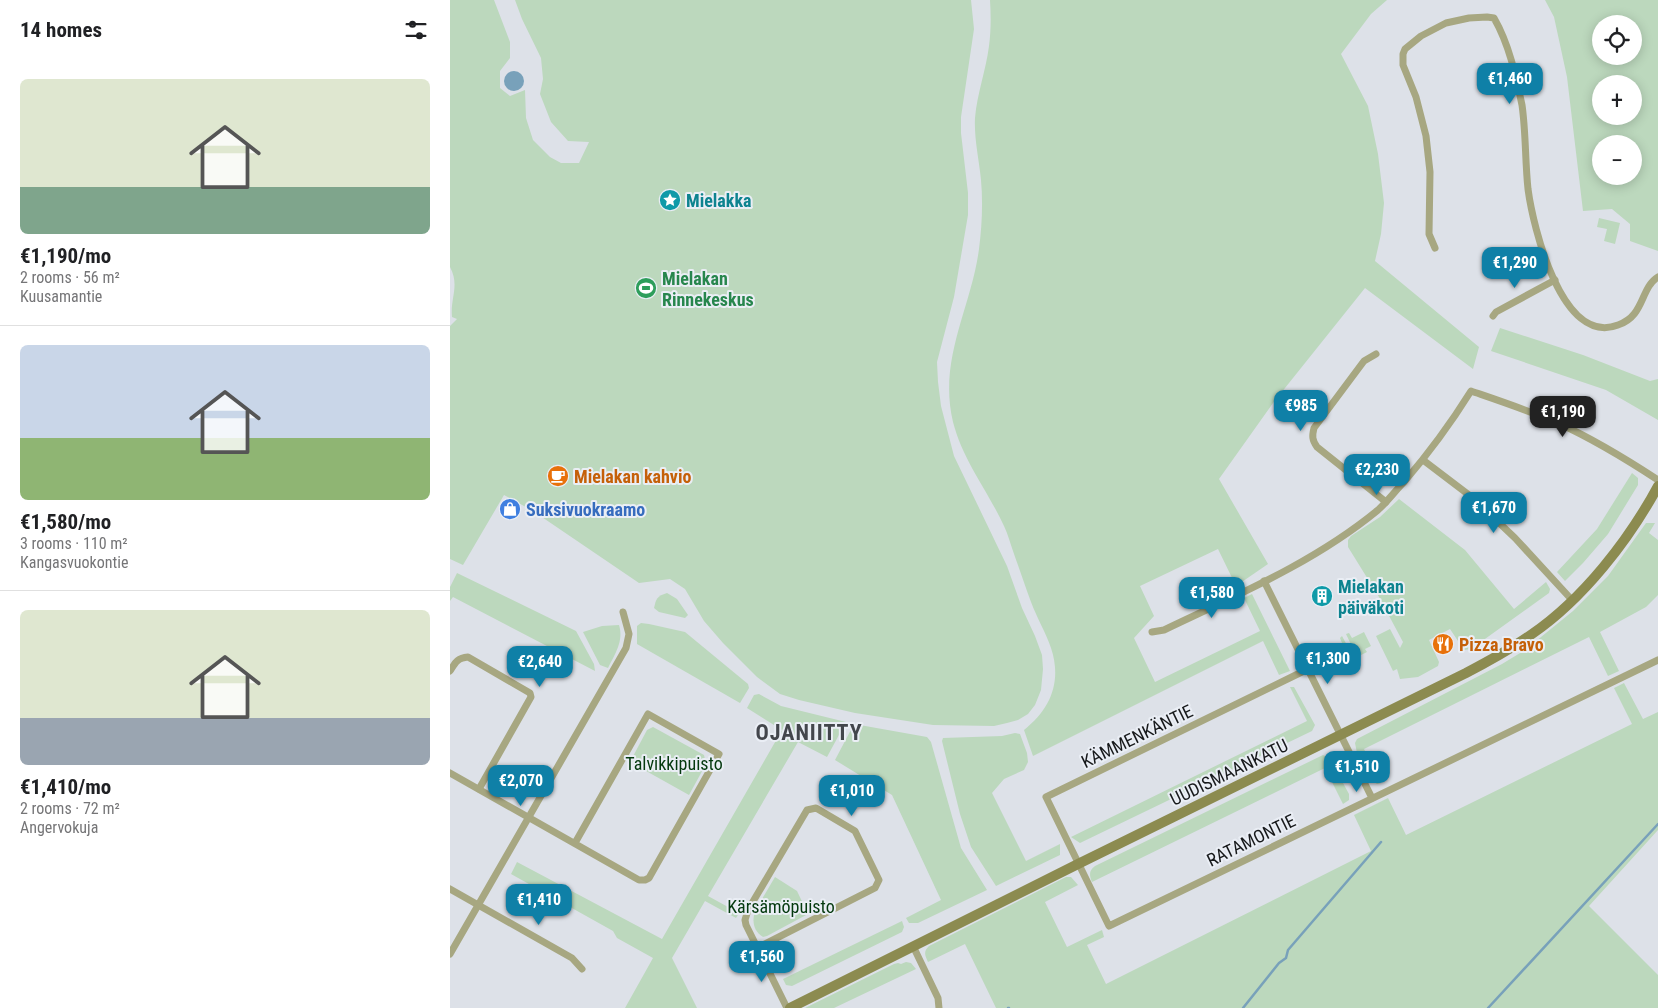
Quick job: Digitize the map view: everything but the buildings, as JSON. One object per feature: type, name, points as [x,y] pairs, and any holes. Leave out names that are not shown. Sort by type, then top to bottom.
[{"type":"street","points":[[1435,248],[1429,234],[1430,172],[1426,136],[1416,97],[1403,65],[1403,54],[1405,49],[1421,36],[1446,23],[1469,18],[1487,17],[1494,18],[1502,34],[1515,71],[1522,108],[1526,169],[1531,206],[1539,238],[1555,280],[1566,301],[1580,319],[1588,324],[1604,328],[1620,325],[1628,320],[1640,307],[1649,286],[1658,277]]},
{"type":"street","points":[[1494,316],[1496,312],[1555,280]]},
{"type":"street","points":[[1376,354],[1364,361],[1314,428],[1312,435],[1317,447],[1386,502]]},
{"type":"street","points":[[1152,632],[1164,630],[1264,581],[1341,538],[1386,502],[1423,460],[1450,425],[1472,391],[1535,414],[1581,434],[1658,480]]},
{"type":"street","points":[[1423,460],[1473,498],[1515,538],[1572,600]]},
{"type":"street","name":"UUDISMAANKATU","points":[[788,1008],[1505,652],[1539,629],[1572,600],[1601,570],[1630,534],[1658,486]]},
{"type":"street","points":[[1264,581],[1372,798]]},
{"type":"street","points":[[450,954],[626,648],[629,634],[623,612]]},
{"type":"street","points":[[450,671],[456,660],[468,658],[530,693],[531,697],[479,789]]},
{"type":"street","name":"RATAMONTIE","points":[[1078,864],[1109,926],[1658,660]]},
{"type":"street","name":"KÄMMENKÄNTIE","points":[[1078,864],[1046,797],[1308,669]]},
{"type":"street","points":[[450,773],[639,880],[645,880],[650,878],[719,754],[648,714],[574,843]]},
{"type":"street","points":[[756,948],[875,888],[879,880],[855,831],[816,808],[807,810],[748,910],[745,920],[746,925],[756,948],[788,1008]]},
{"type":"street","points":[[450,888],[572,958],[582,969]]},
{"type":"street","points":[[913,946],[938,998],[939,1008]]},
{"type":"green space","points":[[450,0],[494,0],[510,42],[510,58],[500,71],[500,88],[510,96],[525,90],[526,118],[533,140],[550,157],[561,163],[579,163],[589,142],[568,141],[551,122],[540,94],[543,79],[541,58],[515,0],[971,0],[974,29],[961,117],[968,193],[968,215],[954,297],[937,362],[938,382],[941,406],[954,456],[1007,566],[1042,655],[1041,690],[1035,705],[1028,714],[1018,720],[994,726],[933,725],[855,713],[780,694],[757,677],[723,643],[704,621],[685,589],[670,579],[639,583],[533,511],[504,495],[463,565],[450,559],[450,326],[457,319],[452,317],[454,280],[450,267]]},
{"type":"green space","points":[[990,0],[1387,0],[1371,14],[1341,54],[1368,106],[1378,154],[1384,203],[1381,234],[1375,261],[1479,347],[1473,369],[1365,288],[1273,403],[1219,479],[1268,564],[1236,586],[1218,549],[1140,586],[1154,616],[1134,638],[1155,682],[1260,631],[1244,598],[1252,594],[1290,671],[1279,675],[1263,641],[1033,756],[1024,730],[1041,713],[1052,694],[1055,672],[1054,660],[1049,642],[1031,602],[1005,529],[998,513],[969,463],[957,436],[949,399],[950,377],[957,334],[975,271],[980,240],[982,188],[975,118],[989,46]]},
{"type":"green space","points":[[1545,0],[1658,0],[1658,251],[1630,241],[1630,224],[1612,209],[1583,211],[1567,77],[1554,17]]},
{"type":"green space","points":[[1599,218],[1620,223],[1615,244],[1604,241],[1607,229],[1597,227]]},
{"type":"green space","points":[[1500,328],[1583,355],[1650,381],[1658,379],[1658,420],[1606,390],[1491,351]]},
{"type":"green space","points":[[1632,473],[1638,478],[1638,485],[1608,534],[1565,581],[1557,572],[1597,529]]},
{"type":"green space","points":[[1399,499],[1465,550],[1514,609],[1546,582],[1550,589],[1549,593],[1471,649],[1464,650],[1450,629],[1429,640],[1439,662],[1438,666],[1418,677],[1400,679],[1397,669],[1393,671],[1376,636],[1390,629],[1400,648],[1403,642],[1379,597],[1348,547],[1348,540],[1351,536],[1380,517]]},
{"type":"green space","points":[[1646,523],[1655,523],[1649,533],[1658,540],[1658,595],[1646,607],[1600,632],[1619,671],[1608,676],[1589,637],[1364,749],[1381,783],[1377,784],[1374,782],[1357,753],[1355,743],[1357,739],[1502,664],[1525,650],[1573,611],[1608,576]]},
{"type":"green space","points":[[457,573],[576,631],[594,664],[595,671],[453,597],[450,601],[450,587]]},
{"type":"green space","points":[[667,593],[677,599],[688,615],[685,618],[659,612],[654,608],[658,598]]},
{"type":"green space","points":[[641,623],[685,632],[748,684],[749,688],[740,703],[637,644],[637,626]]},
{"type":"green space","points":[[619,625],[620,642],[608,668],[600,665],[583,632],[602,626]]},
{"type":"green space","points":[[1364,632],[1371,646],[1365,649],[1367,652],[1357,657],[1346,634],[1349,633],[1352,638]]},
{"type":"green space","points":[[1342,636],[1354,658],[1323,673],[1317,672],[1310,663],[1309,653],[1312,657],[1342,643],[1340,638]]},
{"type":"green space","points":[[1624,683],[1643,719],[1658,712],[1658,830],[1589,906],[1658,975],[1658,1008],[996,1008],[965,944],[928,962],[926,957],[925,952],[929,946],[1066,877],[1071,877],[1078,885],[1045,902],[1067,947],[1102,930],[1104,937],[1087,945],[1106,984],[1371,851],[1354,815],[1388,798],[1406,835],[1632,724],[1614,688]]},
{"type":"green space","points":[[1290,687],[1294,687],[1315,725],[1312,731],[1080,843],[1071,837],[1307,721]]},
{"type":"green space","points":[[759,694],[781,706],[846,722],[827,757],[798,742],[708,896],[739,913],[736,918],[705,901],[672,958],[697,1008],[625,1008],[653,958],[617,938],[613,931],[511,874],[517,862],[662,939],[782,730],[747,708],[754,695]]},
{"type":"green space","points":[[854,724],[927,737],[931,742],[961,848],[987,890],[918,923],[909,923],[906,918],[941,900],[892,795],[835,760]]},
{"type":"green space","name":"Talvikkipuisto","points":[[653,727],[704,755],[706,764],[689,795],[630,762],[647,730]]},
{"type":"green space","points":[[1015,733],[1020,734],[1027,753],[1028,762],[1024,770],[1004,779],[992,793],[1026,861],[1060,844],[1060,855],[996,886],[971,847],[960,814],[942,741],[943,738],[1002,736]]},
{"type":"green space","points":[[1323,755],[1331,761],[1349,794],[1349,800],[1343,804],[1325,768],[1092,882],[1090,873],[1095,866]]},
{"type":"green space","name":"Kärsämöpuisto","points":[[775,877],[797,891],[808,914],[763,937],[755,929],[754,915]]},
{"type":"green space","points":[[902,921],[904,927],[902,932],[792,986],[786,985],[783,979]]},
{"type":"green space","points":[[911,963],[916,969],[834,1008],[805,1008],[894,964]]},
{"type":"water","points":[[514,71],[521,74],[524,81],[521,88],[514,91],[507,88],[504,81],[507,74]]},
{"type":"waterway","points":[[1488,1008],[1658,824]]},
{"type":"waterway","points":[[1243,1008],[1279,963],[1286,958],[1288,950],[1381,842]]},
{"type":"place","name":"Mielakka","points":[[670,200]]},
{"type":"place","name":"Mielakan Rinnekeskus","points":[[646,288]]},
{"type":"place","name":"Mielakan kahvio","points":[[558,476]]},
{"type":"place","name":"Suksivuokraamo","points":[[510,509]]},
{"type":"place","name":"Mielakan päiväkoti","points":[[1322,596]]},
{"type":"place","name":"Pizza Bravo","points":[[1443,644]]},
{"type":"district","name":"OJANIITTY","points":[[809,732]]}]
